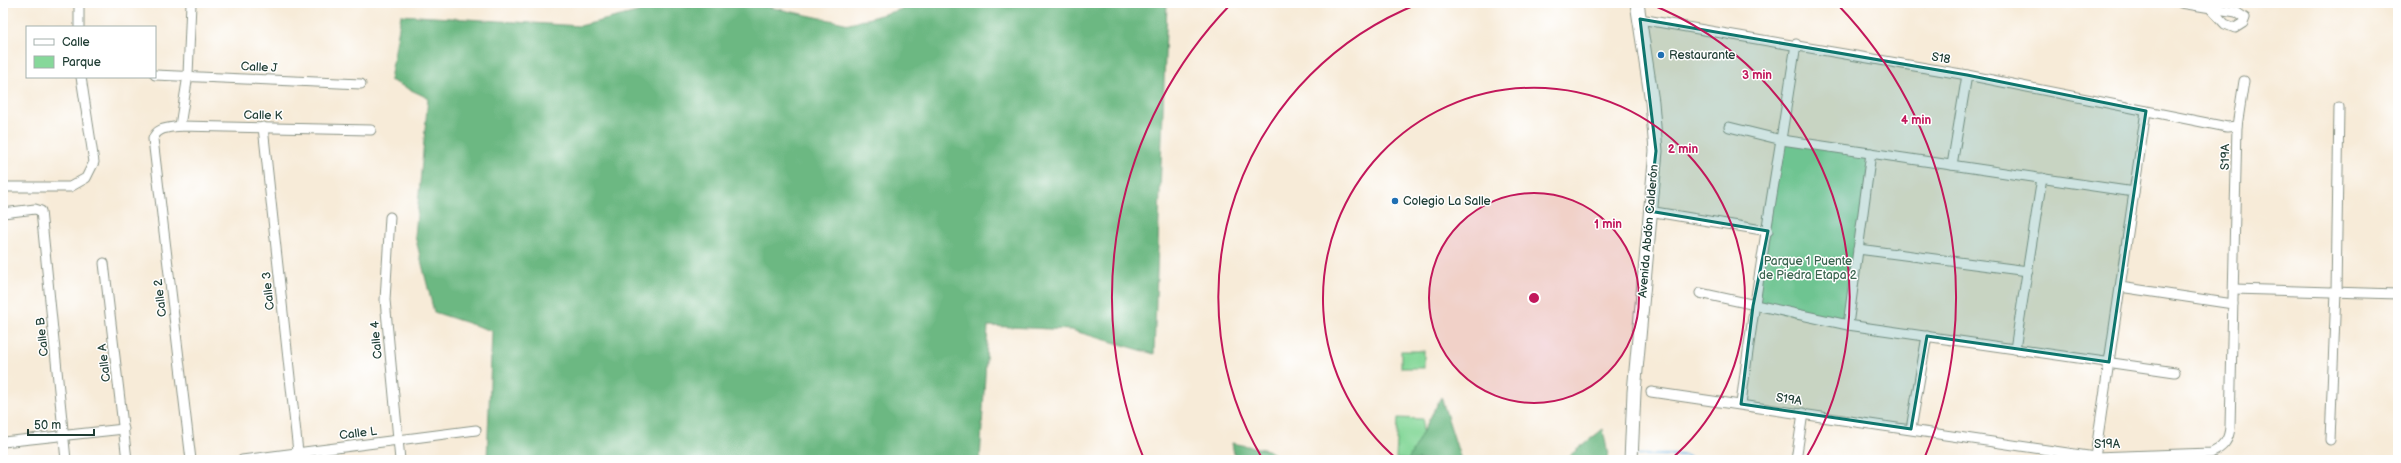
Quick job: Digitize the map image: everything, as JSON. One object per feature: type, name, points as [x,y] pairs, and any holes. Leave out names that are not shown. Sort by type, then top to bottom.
[{"type":"street","points":[[79,3],[79,26]]},
{"type":"street","points":[[180,126],[188,75],[191,3]]},
{"type":"street","name":"Avenida Abdón Calderón","points":[[1631,460],[1634,392],[1649,211],[1656,151],[1652,102],[1637,3]]},
{"type":"street","points":[[2181,3],[2210,8]]},
{"type":"street","name":"S18","points":[[1640,19],[1796,44],[1967,75],[2146,112],[2228,127],[2237,126]]},
{"type":"street","points":[[1741,404],[1753,306],[1768,231],[1796,44]]},
{"type":"street","name":"Calle J","points":[[156,75],[188,75],[361,84]]},
{"type":"street","points":[[1952,165],[1967,75]]},
{"type":"street","points":[[3,187],[70,187],[86,178],[94,162],[81,78]]},
{"type":"street","name":"S19A","points":[[1651,392],[1803,413],[2095,457],[2211,453],[2226,443],[2230,427],[2237,126],[2244,81]]},
{"type":"street","points":[[2330,440],[2336,292],[2339,107]]},
{"type":"street","points":[[2095,457],[2146,112]]},
{"type":"street","name":"Calle K","points":[[155,133],[161,129],[180,126],[371,130]]},
{"type":"street","name":"Calle 3","points":[[263,127],[298,452]]},
{"type":"street","points":[[1729,127],[1782,140],[2134,192]]},
{"type":"street","name":"Calle 2","points":[[155,133],[153,139],[191,460]]},
{"type":"street","points":[[1848,325],[1871,153]]},
{"type":"street","points":[[2015,348],[2042,178]]},
{"type":"street","name":"Calle B","points":[[3,213],[35,209],[41,211],[66,460]]},
{"type":"street","points":[[1649,211],[1768,231]]},
{"type":"street","name":"Calle 4","points":[[390,217],[385,300],[400,460]]},
{"type":"street","points":[[1858,249],[2028,271]]},
{"type":"street","name":"Calle A","points":[[104,263],[127,460]]},
{"type":"street","points":[[2120,287],[2233,304]]},
{"type":"street","points":[[2234,289],[2398,294]]},
{"type":"street","points":[[1700,294],[1848,325],[2176,372]]},
{"type":"street","points":[[1911,429],[1928,336]]},
{"type":"street","points":[[1796,460],[1803,413]]},
{"type":"street","points":[[3,442],[124,429]]},
{"type":"street","name":"Calle L","points":[[242,460],[476,430]]},
{"type":"highlighted area","points":[[1640,19],[1967,75],[2146,111],[2109,362],[1927,336],[1911,429],[1741,404],[1753,306],[1768,231],[1649,211],[1656,151]]},
{"type":"green space","points":[[923,3],[1167,3],[1154,354],[1071,330],[988,326],[980,460],[487,460],[492,331],[434,312],[415,236],[428,98],[390,80],[401,15],[580,26],[661,6],[755,4],[849,24]]},
{"type":"green space","name":"Parque 1 Puente de Piedra Etapa 2","points":[[1782,140],[1871,153],[1848,325],[1753,306]]},
{"type":"green space","points":[[1401,351],[1424,351],[1424,368],[1401,368]]},
{"type":"green space","points":[[1441,397],[1461,460],[1408,460]]},
{"type":"green space","points":[[1398,418],[1423,419],[1421,460],[1396,459]]},
{"type":"green space","points":[[1603,429],[1609,460],[1564,460]]},
{"type":"green space","points":[[1232,443],[1268,450],[1284,460],[1235,460]]},
{"type":"waterway","points":[[1638,455],[1685,455],[1695,460]]},
{"type":"place","name":"Restaurante","points":[[1661,55]]},
{"type":"place","name":"Colegio La Salle","points":[[1395,201]]}]
